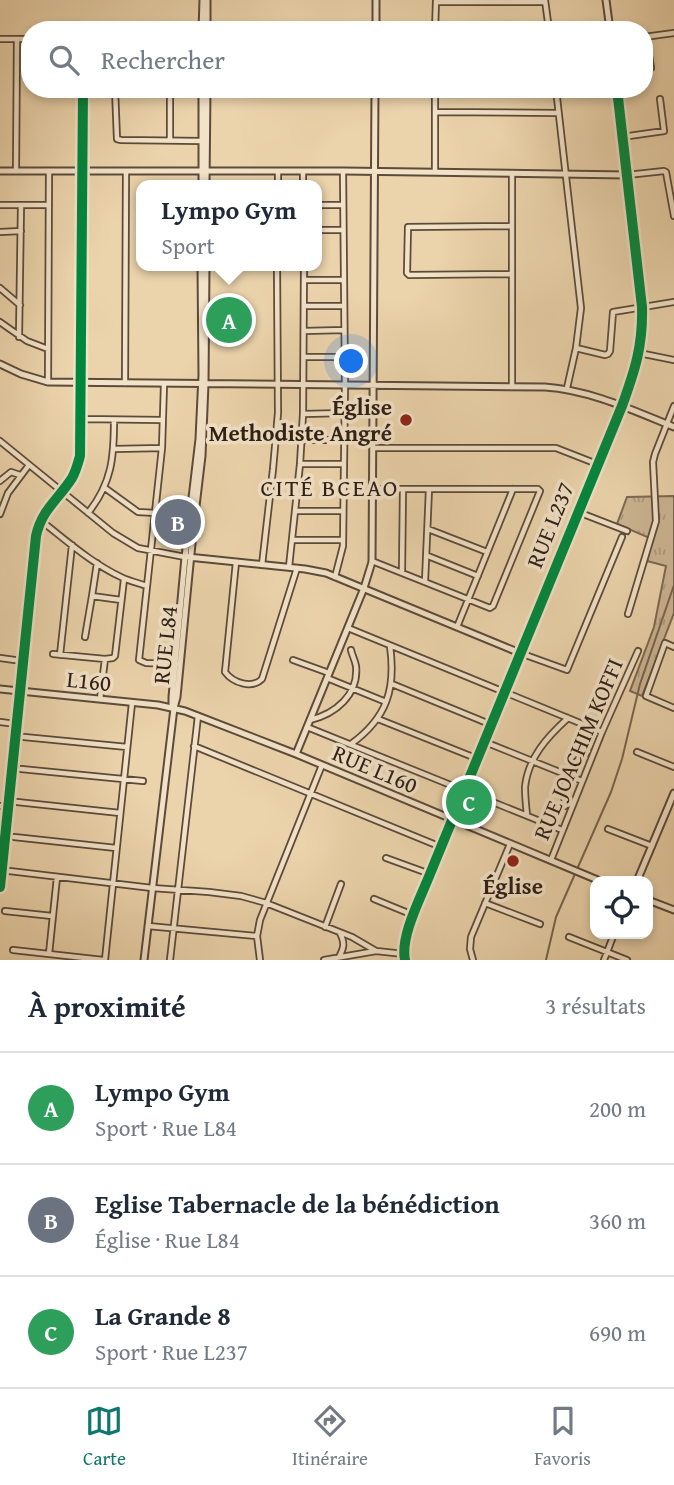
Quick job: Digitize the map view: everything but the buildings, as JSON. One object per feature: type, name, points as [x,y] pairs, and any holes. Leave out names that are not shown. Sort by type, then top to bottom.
[{"type":"street","points":[[204,21],[205,0]]},
{"type":"street","points":[[376,0],[376,21]]},
{"type":"street","points":[[606,0],[609,21]]},
{"type":"street","points":[[435,21],[436,1],[545,1],[548,21]]},
{"type":"street","points":[[653,35],[674,33]]},
{"type":"street","points":[[0,39],[21,39]]},
{"type":"street","points":[[16,171],[17,39]]},
{"type":"street","points":[[0,887],[36,536],[40,520],[76,469],[81,443],[83,98]]},
{"type":"street","points":[[115,98],[117,139],[204,141]]},
{"type":"street","points":[[170,98],[170,140]]},
{"type":"street","points":[[204,98],[204,180]]},
{"type":"street","points":[[296,754],[364,588],[372,561],[375,98]]},
{"type":"street","points":[[435,98],[435,172]]},
{"type":"street","points":[[557,98],[581,308],[567,388]]},
{"type":"street","name":"RUE L237","points":[[404,957],[414,916],[430,874],[622,406],[639,353],[643,331],[642,307],[618,98]]},
{"type":"street","points":[[622,137],[664,131],[660,99]]},
{"type":"street","points":[[435,112],[558,113]]},
{"type":"street","points":[[0,171],[565,174],[663,171],[666,172],[674,216]]},
{"type":"street","points":[[335,577],[344,546],[342,171]]},
{"type":"street","points":[[48,382],[49,172]]},
{"type":"street","points":[[125,383],[126,172]]},
{"type":"street","points":[[278,172],[278,180]]},
{"type":"street","points":[[303,172],[303,180]]},
{"type":"street","points":[[512,173],[512,387]]},
{"type":"street","points":[[0,205],[49,205]]},
{"type":"street","points":[[19,337],[21,205]]},
{"type":"street","points":[[322,205],[343,205]]},
{"type":"street","points":[[512,226],[408,227],[407,273],[512,274]]},
{"type":"street","points":[[322,230],[343,230]]},
{"type":"street","points":[[0,232],[21,231]]},
{"type":"street","name":"RUE L84","points":[[174,708],[172,704],[176,664],[202,456],[204,271]]},
{"type":"street","points":[[262,565],[279,385],[276,336],[277,271]]},
{"type":"street","points":[[289,568],[302,440],[304,271]]},
{"type":"street","points":[[304,280],[343,280]]},
{"type":"street","points":[[0,288],[21,305]]},
{"type":"street","points":[[576,348],[608,354],[613,312],[674,302]]},
{"type":"street","points":[[304,306],[344,306]]},
{"type":"street","points":[[0,322],[19,337],[48,349]]},
{"type":"street","points":[[304,331],[344,330]]},
{"type":"street","points":[[639,353],[674,360]]},
{"type":"street","points":[[304,357],[344,357]]},
{"type":"street","points":[[0,364],[48,382],[567,388],[674,427]]},
{"type":"street","points":[[164,384],[162,448],[139,660],[146,663],[176,664]]},
{"type":"street","points":[[628,614],[656,520],[653,462],[674,406]]},
{"type":"street","points":[[303,414],[344,413]]},
{"type":"street","points":[[81,419],[163,420]]},
{"type":"street","points":[[88,513],[105,488],[112,465],[114,420]]},
{"type":"street","points":[[302,440],[344,440]]},
{"type":"street","points":[[0,441],[113,533],[131,544],[152,551],[188,557],[313,570],[567,670],[622,537]]},
{"type":"street","points":[[114,449],[162,448]]},
{"type":"street","points":[[374,448],[552,448],[597,464]]},
{"type":"street","points":[[300,464],[344,464]]},
{"type":"street","points":[[0,514],[8,493],[29,465]]},
{"type":"street","points":[[0,481],[11,471],[20,475]]},
{"type":"street","points":[[105,488],[138,512],[156,513]]},
{"type":"street","points":[[372,561],[468,600],[488,607],[493,606],[540,491],[374,489]]},
{"type":"street","points":[[402,572],[403,489]]},
{"type":"street","points":[[425,582],[429,489]]},
{"type":"street","points":[[457,627],[513,489]]},
{"type":"street","points":[[295,511],[343,511]]},
{"type":"street","points":[[578,512],[627,531]]},
{"type":"street","points":[[40,520],[97,564],[124,579],[147,586]]},
{"type":"street","points":[[428,529],[487,552]]},
{"type":"street","points":[[292,540],[344,540]]},
{"type":"street","points":[[60,655],[72,545]]},
{"type":"street","points":[[428,556],[478,576]]},
{"type":"street","name":"RUE L84","points":[[174,708],[188,557]]},
{"type":"street","points":[[236,562],[225,672],[228,677],[251,685],[262,680],[297,568]]},
{"type":"street","points":[[85,637],[97,564]]},
{"type":"street","points":[[53,654],[105,659],[115,656],[124,579]]},
{"type":"street","points":[[92,596],[121,600]]},
{"type":"street","points":[[348,628],[602,732]]},
{"type":"street","points":[[674,647],[665,643],[646,696],[674,708]]},
{"type":"street","points":[[350,745],[378,719],[386,702],[393,664],[390,646]]},
{"type":"street","points":[[310,720],[337,709],[344,702],[355,681],[356,664],[351,650]]},
{"type":"street","name":"RUE JOACHIM KOFFI","points":[[551,860],[602,732],[638,651]]},
{"type":"street","points":[[0,658],[22,661]]},
{"type":"street","points":[[100,699],[105,659]]},
{"type":"street","points":[[293,660],[386,702]]},
{"type":"street","points":[[391,684],[492,725]]},
{"type":"street","name":"L160","points":[[0,689],[174,708]]},
{"type":"street","points":[[13,950],[104,960],[132,703]]},
{"type":"street","points":[[144,960],[174,708]]},
{"type":"street","name":"RUE L160","points":[[174,708],[296,754],[590,877]]},
{"type":"street","points":[[170,960],[198,716]]},
{"type":"street","points":[[378,719],[478,759]]},
{"type":"street","points":[[527,816],[526,785],[532,761],[548,736],[568,719]]},
{"type":"street","points":[[0,722],[16,724]]},
{"type":"street","points":[[307,727],[562,830]]},
{"type":"street","points":[[24,737],[127,747]]},
{"type":"street","points":[[485,742],[582,781]]},
{"type":"street","points":[[194,746],[441,847]]},
{"type":"street","points":[[565,806],[563,792],[567,775],[576,760],[588,751]]},
{"type":"street","points":[[637,752],[674,767]]},
{"type":"street","points":[[260,960],[257,936],[266,903],[322,765]]},
{"type":"street","points":[[21,769],[143,781]]},
{"type":"street","points":[[639,876],[674,793]]},
{"type":"street","points":[[17,802],[120,813]]},
{"type":"street","points":[[0,806],[9,806]]},
{"type":"street","points":[[608,829],[652,846]]},
{"type":"street","points":[[14,837],[116,848]]},
{"type":"street","points":[[473,960],[471,937],[510,844]]},
{"type":"street","points":[[386,858],[430,874]]},
{"type":"street","points":[[1,870],[226,894],[266,903],[352,937],[376,951],[404,957]]},
{"type":"street","points":[[49,954],[57,877]]},
{"type":"street","points":[[325,927],[341,884]]},
{"type":"street","points":[[374,899],[414,916]]},
{"type":"street","points":[[653,902],[674,910]]},
{"type":"street","points":[[485,903],[540,924]]},
{"type":"street","points":[[5,911],[52,916]]},
{"type":"street","points":[[148,926],[257,936]]},
{"type":"street","points":[[340,932],[350,956]]},
{"type":"street","points":[[338,958],[344,944],[352,937]]},
{"type":"street","points":[[569,937],[627,960]]},
{"type":"street","points":[[604,960],[612,939]]},
{"type":"street","points":[[324,960],[376,951]]},
{"type":"green space","points":[[674,496],[674,613],[642,696],[630,691],[654,627],[666,566],[647,561],[652,539],[617,524],[627,497]]},
{"type":"waterway","points":[[546,960],[556,917],[611,792],[640,684],[674,585]]},
{"type":"cycle path","points":[[0,887],[36,536],[46,512],[72,478],[80,456],[83,98]]},
{"type":"cycle path","points":[[405,960],[404,950],[412,917],[622,406],[637,358],[642,307],[618,98]]},
{"type":"place","name":"Lympo Gym","points":[[229,320]]},
{"type":"place","name":"Église Methodiste Angré","points":[[406,420]]},
{"type":"place","name":"Eglise Tabernacle de la bénédiction","points":[[178,522]]},
{"type":"place","name":"La Grande 8","points":[[469,802]]},
{"type":"place","name":"Église","points":[[513,861]]},
{"type":"district","name":"CITÉ BCEAO","points":[[330,488]]}]
